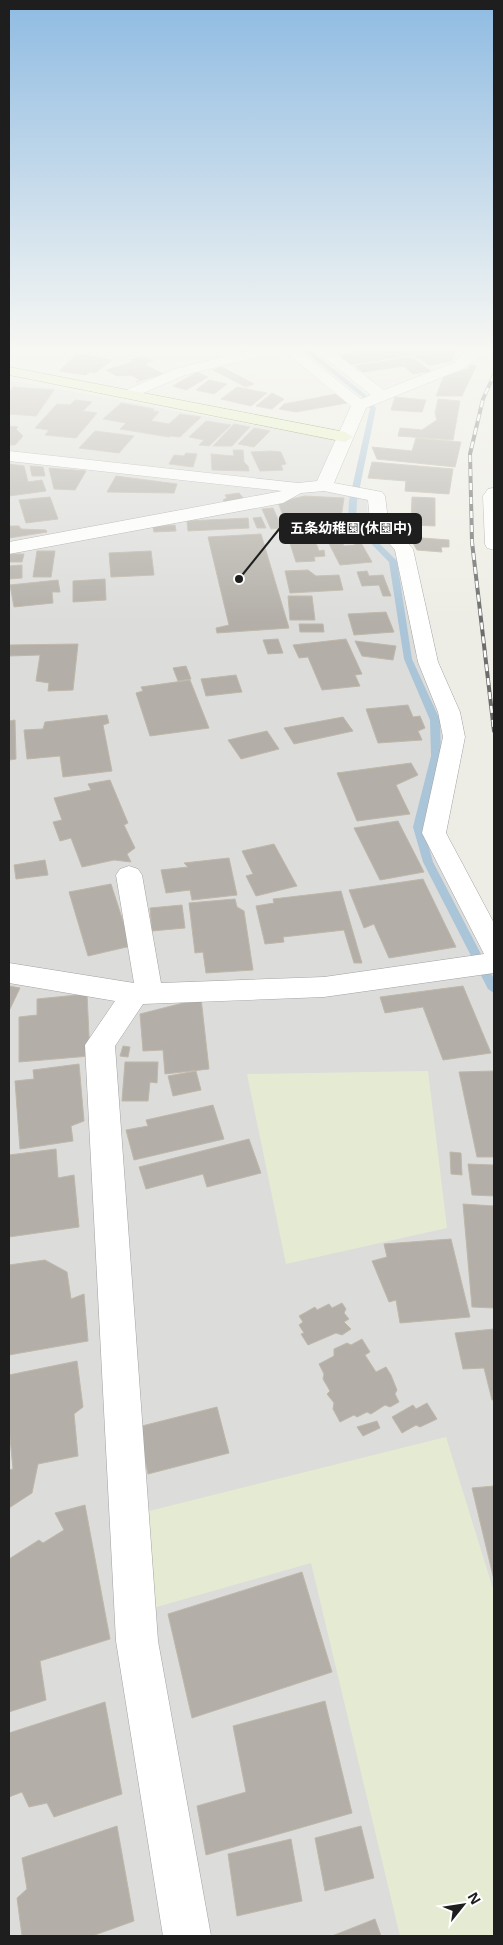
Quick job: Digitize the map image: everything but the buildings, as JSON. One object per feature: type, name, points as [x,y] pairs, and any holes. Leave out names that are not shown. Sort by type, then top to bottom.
[{"type":"street","points":[[324,486],[343,441]]},
{"type":"street","points":[[9,456],[298,488],[324,486],[376,496],[379,521],[404,549],[428,662],[449,712],[454,737],[434,833],[494,948]]},
{"type":"street","points":[[9,548],[283,498],[298,488]]},
{"type":"street","points":[[494,494],[492,496],[494,544]]},
{"type":"street","points":[[129,875],[142,994],[100,1045],[137,1641],[187,1936]]},
{"type":"street","points":[[9,973],[142,994],[324,988],[481,965]]},
{"type":"shaded area","points":[[9,441],[335,441],[326,490],[367,499],[368,517],[397,551],[415,629],[416,657],[441,714],[443,736],[426,831],[494,961],[494,1936],[9,1936]]},
{"type":"green space","points":[[428,1071],[447,1228],[286,1264],[247,1074]]},
{"type":"green space","points":[[446,1437],[494,1592],[494,1936],[400,1936],[311,1563],[153,1608],[149,1511]]},
{"type":"waterway","points":[[366,441],[353,501],[352,520],[393,561],[408,659],[435,720],[436,756],[418,827],[428,862],[494,989]]},
{"type":"railway","points":[[473,441],[470,454],[472,542],[494,731]]},
{"type":"place","name":"五条幼稚園(休園中)","points":[[239,579]]}]
